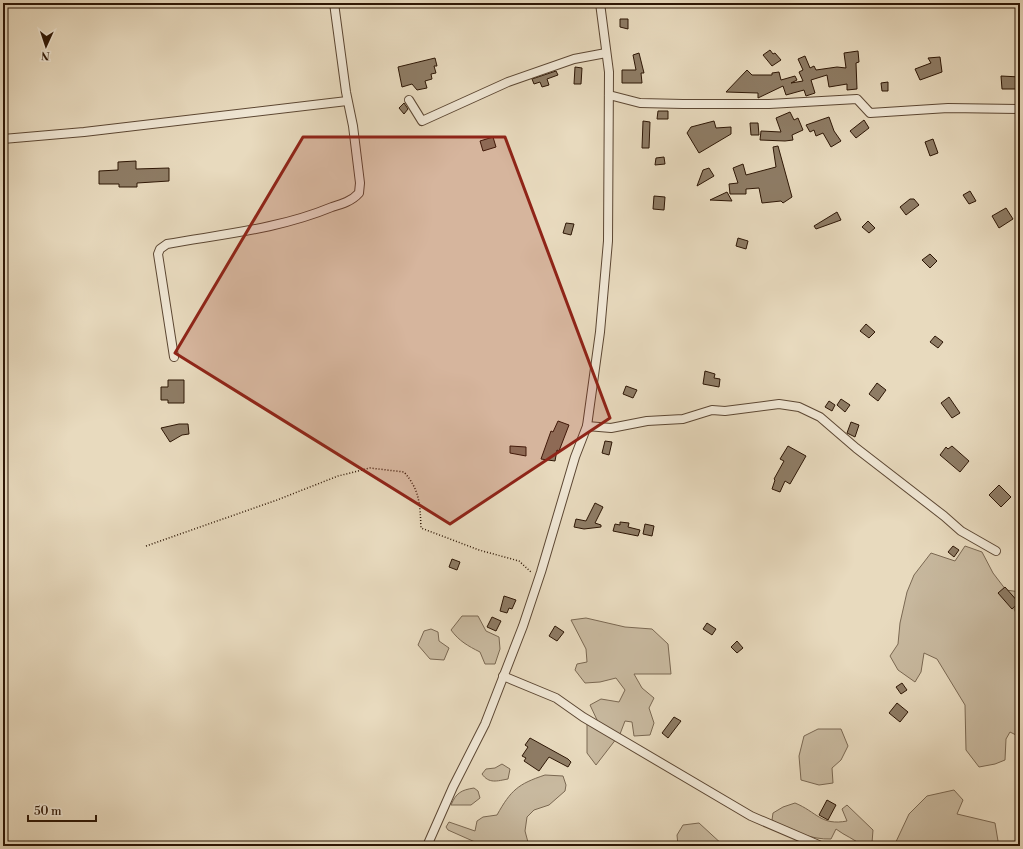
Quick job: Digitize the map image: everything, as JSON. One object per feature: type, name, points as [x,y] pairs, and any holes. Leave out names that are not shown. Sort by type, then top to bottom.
[{"type":"street","points":[[174,357],[158,254],[160,249],[167,244],[246,232],[309,217],[355,197],[358,193],[360,183],[334,3]]},
{"type":"street","points":[[427,846],[453,787],[485,724],[538,579],[575,457],[587,426],[600,332],[608,241],[609,72],[600,3]]},
{"type":"street","points":[[409,100],[422,121],[508,82],[574,59],[606,53]]},
{"type":"street","points":[[609,96],[640,102],[683,104],[769,104],[857,99],[870,113],[948,108],[1020,109]]},
{"type":"street","points":[[3,139],[84,132],[347,101]]},
{"type":"street","points":[[587,426],[612,428],[648,421],[683,419],[712,410],[726,410],[779,404],[799,407],[820,417],[856,448],[944,516],[961,531],[996,552]]},
{"type":"street","points":[[503,676],[556,698],[583,717],[751,816],[821,846]]},
{"type":"path","points":[[146,546],[277,500],[338,476],[370,468],[394,470],[404,472],[411,479],[419,495],[421,528],[438,533],[479,550],[519,561],[538,579]]},
{"type":"highlighted area","points":[[303,137],[505,137],[610,418],[450,524],[175,353]]},
{"type":"shaded area","points":[[965,546],[982,552],[993,573],[1006,590],[1020,592],[1020,606],[1014,609],[1020,621],[1020,677],[1018,689],[1020,694],[1020,737],[1010,732],[1006,739],[1005,760],[995,764],[979,767],[966,750],[965,705],[937,659],[924,653],[921,672],[915,682],[898,670],[890,656],[898,644],[900,623],[907,592],[914,575],[931,553],[955,561]]},
{"type":"shaded area","points":[[462,616],[478,616],[486,631],[499,637],[500,649],[495,664],[485,664],[480,652],[464,643],[451,630]]},
{"type":"shaded area","points":[[586,618],[625,627],[652,629],[668,644],[671,674],[634,674],[642,688],[654,698],[649,708],[654,723],[650,735],[634,736],[632,722],[625,721],[620,734],[596,765],[587,753],[587,724],[598,722],[590,705],[601,699],[619,702],[625,690],[616,678],[600,682],[585,683],[575,670],[577,664],[587,662],[586,649],[571,620]]},
{"type":"shaded area","points":[[431,629],[438,632],[439,641],[449,648],[444,660],[430,659],[418,645],[424,631]]},
{"type":"shaded area","points":[[818,729],[841,729],[848,746],[841,760],[832,768],[833,783],[819,785],[801,780],[799,756],[804,736]]},
{"type":"shaded area","points":[[502,764],[510,769],[508,779],[490,781],[482,774],[486,769],[495,768]]},
{"type":"shaded area","points":[[545,775],[563,776],[566,785],[565,791],[549,805],[534,810],[527,817],[525,831],[529,846],[484,846],[448,830],[446,827],[449,822],[475,831],[477,821],[483,817],[497,815],[507,799],[516,789]]},
{"type":"shaded area","points":[[474,788],[478,791],[480,798],[471,805],[451,805],[460,793]]},
{"type":"shaded area","points":[[954,790],[963,800],[957,814],[995,823],[998,841],[996,846],[894,846],[909,814],[927,796]]},
{"type":"shaded area","points":[[795,803],[831,822],[847,821],[842,809],[847,805],[873,830],[872,843],[868,846],[862,846],[836,829],[831,839],[816,838],[793,831],[772,820],[773,813],[783,807]]},
{"type":"shaded area","points":[[699,823],[724,846],[678,846],[677,835],[683,825]]},
{"type":"building","points":[[620,19],[628,19],[628,29],[620,27]]},
{"type":"building","points":[[770,50],[781,60],[772,66],[763,55]]},
{"type":"building","points":[[858,51],[859,62],[856,63],[857,89],[847,90],[847,84],[829,87],[827,75],[811,80],[815,93],[806,96],[804,90],[786,95],[783,86],[758,98],[758,93],[726,92],[747,70],[752,75],[772,75],[772,73],[779,72],[781,80],[795,76],[797,80],[791,83],[803,81],[799,72],[803,70],[798,59],[805,56],[810,68],[814,66],[816,70],[837,67],[846,68],[844,53]]},
{"type":"building","points":[[639,53],[644,73],[641,73],[642,83],[622,83],[622,70],[636,70],[633,55]]},
{"type":"building","points":[[940,57],[942,72],[920,80],[915,69],[931,63],[928,58]]},
{"type":"building","points":[[435,58],[437,66],[434,66],[436,73],[431,74],[432,79],[425,81],[427,88],[417,90],[412,84],[402,87],[398,67]]},
{"type":"building","points":[[575,67],[582,68],[581,84],[574,84]]},
{"type":"building","points":[[556,71],[558,75],[547,79],[549,85],[542,87],[540,82],[534,84],[532,79]]},
{"type":"building","points":[[1001,76],[1020,77],[1020,89],[1002,89]]},
{"type":"building","points":[[888,82],[888,91],[882,91],[881,83]]},
{"type":"building","points":[[404,103],[408,109],[404,114],[399,108]]},
{"type":"building","points":[[658,111],[668,111],[668,119],[657,119]]},
{"type":"building","points":[[790,112],[794,120],[798,118],[803,130],[792,135],[793,140],[760,140],[761,131],[781,132],[776,118]]},
{"type":"building","points":[[829,117],[834,131],[841,141],[831,147],[823,133],[816,136],[814,130],[810,132],[806,125]]},
{"type":"building","points":[[864,120],[869,128],[856,138],[850,131]]},
{"type":"building","points":[[643,121],[650,122],[649,148],[642,148]]},
{"type":"building","points":[[714,121],[716,128],[731,127],[731,134],[699,153],[687,133],[691,127]]},
{"type":"building","points":[[750,123],[758,123],[759,135],[751,135]]},
{"type":"building","points":[[493,137],[496,147],[483,151],[480,141]]},
{"type":"building","points":[[933,139],[938,153],[930,156],[925,142]]},
{"type":"building","points":[[778,146],[792,197],[783,203],[781,201],[762,203],[759,188],[746,189],[746,194],[730,194],[729,184],[738,183],[733,168],[743,164],[746,175],[776,167],[773,147]]},
{"type":"building","points":[[664,157],[665,164],[655,165],[656,158]]},
{"type":"building","points":[[136,161],[136,169],[169,168],[169,181],[137,183],[137,187],[119,187],[119,184],[99,184],[99,171],[118,170],[118,162]]},
{"type":"building","points":[[709,168],[714,176],[697,186],[703,170]]},
{"type":"building","points":[[970,191],[976,201],[969,204],[963,195]]},
{"type":"building","points":[[727,192],[732,201],[710,200]]},
{"type":"building","points":[[654,196],[665,197],[664,210],[653,209]]},
{"type":"building","points":[[910,199],[914,199],[919,205],[906,215],[900,207]]},
{"type":"building","points":[[1006,208],[1013,219],[999,228],[992,216]]},
{"type":"building","points":[[837,212],[841,220],[816,229],[814,226]]},
{"type":"building","points":[[868,221],[875,228],[869,233],[862,227]]},
{"type":"building","points":[[566,223],[574,224],[571,235],[563,233]]},
{"type":"building","points":[[738,238],[748,241],[746,249],[736,246]]},
{"type":"building","points":[[930,254],[937,261],[930,268],[922,260]]},
{"type":"building","points":[[866,324],[875,332],[869,338],[860,331]]},
{"type":"building","points":[[935,336],[943,342],[938,348],[930,342]]},
{"type":"building","points":[[705,371],[715,374],[714,378],[720,379],[719,387],[703,384]]},
{"type":"building","points":[[168,380],[184,380],[184,403],[168,403],[168,400],[161,400],[161,387],[168,387]]},
{"type":"building","points":[[877,383],[886,390],[878,401],[869,394]]},
{"type":"building","points":[[626,386],[637,390],[633,398],[623,394]]},
{"type":"building","points":[[949,397],[960,413],[952,418],[941,403]]},
{"type":"building","points":[[841,399],[850,405],[845,412],[837,405]]},
{"type":"building","points":[[829,401],[835,405],[832,411],[825,407]]},
{"type":"building","points":[[558,421],[569,425],[559,451],[557,450],[555,461],[541,459],[551,431],[553,432]]},
{"type":"building","points":[[851,422],[859,425],[855,437],[847,433]]},
{"type":"building","points":[[179,424],[188,424],[189,434],[182,435],[170,442],[161,428]]},
{"type":"building","points":[[605,441],[612,442],[609,455],[602,453]]},
{"type":"building","points":[[510,446],[526,447],[526,456],[510,453]]},
{"type":"building","points":[[788,446],[806,456],[790,484],[785,481],[780,492],[772,489],[774,479],[784,461],[780,459]]},
{"type":"building","points":[[952,446],[969,461],[960,472],[940,455],[946,447],[948,449]]},
{"type":"building","points":[[999,485],[1011,497],[1001,507],[989,495]]},
{"type":"building","points":[[595,503],[603,507],[595,523],[601,525],[601,527],[584,529],[574,527],[576,519],[586,521]]},
{"type":"building","points":[[620,522],[629,523],[628,527],[640,530],[638,536],[613,531],[615,524],[620,525]]},
{"type":"building","points":[[645,524],[654,526],[652,536],[643,534]]},
{"type":"building","points":[[953,546],[959,550],[954,557],[948,552]]},
{"type":"building","points":[[452,559],[460,562],[457,570],[449,567]]},
{"type":"building","points":[[1005,587],[1019,603],[1012,609],[998,593]]},
{"type":"building","points":[[504,596],[516,600],[512,609],[509,608],[507,613],[500,611]]},
{"type":"building","points":[[492,617],[501,621],[496,631],[487,627]]},
{"type":"building","points":[[707,623],[716,629],[712,635],[703,629]]},
{"type":"building","points":[[555,626],[564,632],[557,641],[549,636]]},
{"type":"building","points":[[737,641],[743,648],[737,653],[731,647]]},
{"type":"building","points":[[902,683],[907,690],[901,694],[896,687]]},
{"type":"building","points":[[897,703],[908,712],[900,722],[889,713]]},
{"type":"building","points":[[674,717],[681,721],[668,738],[662,733]]},
{"type":"building","points":[[530,738],[568,759],[571,762],[568,767],[549,757],[539,771],[524,761],[526,758],[522,756],[528,747],[525,745]]},
{"type":"building","points":[[827,800],[836,805],[828,820],[819,815]]}]
